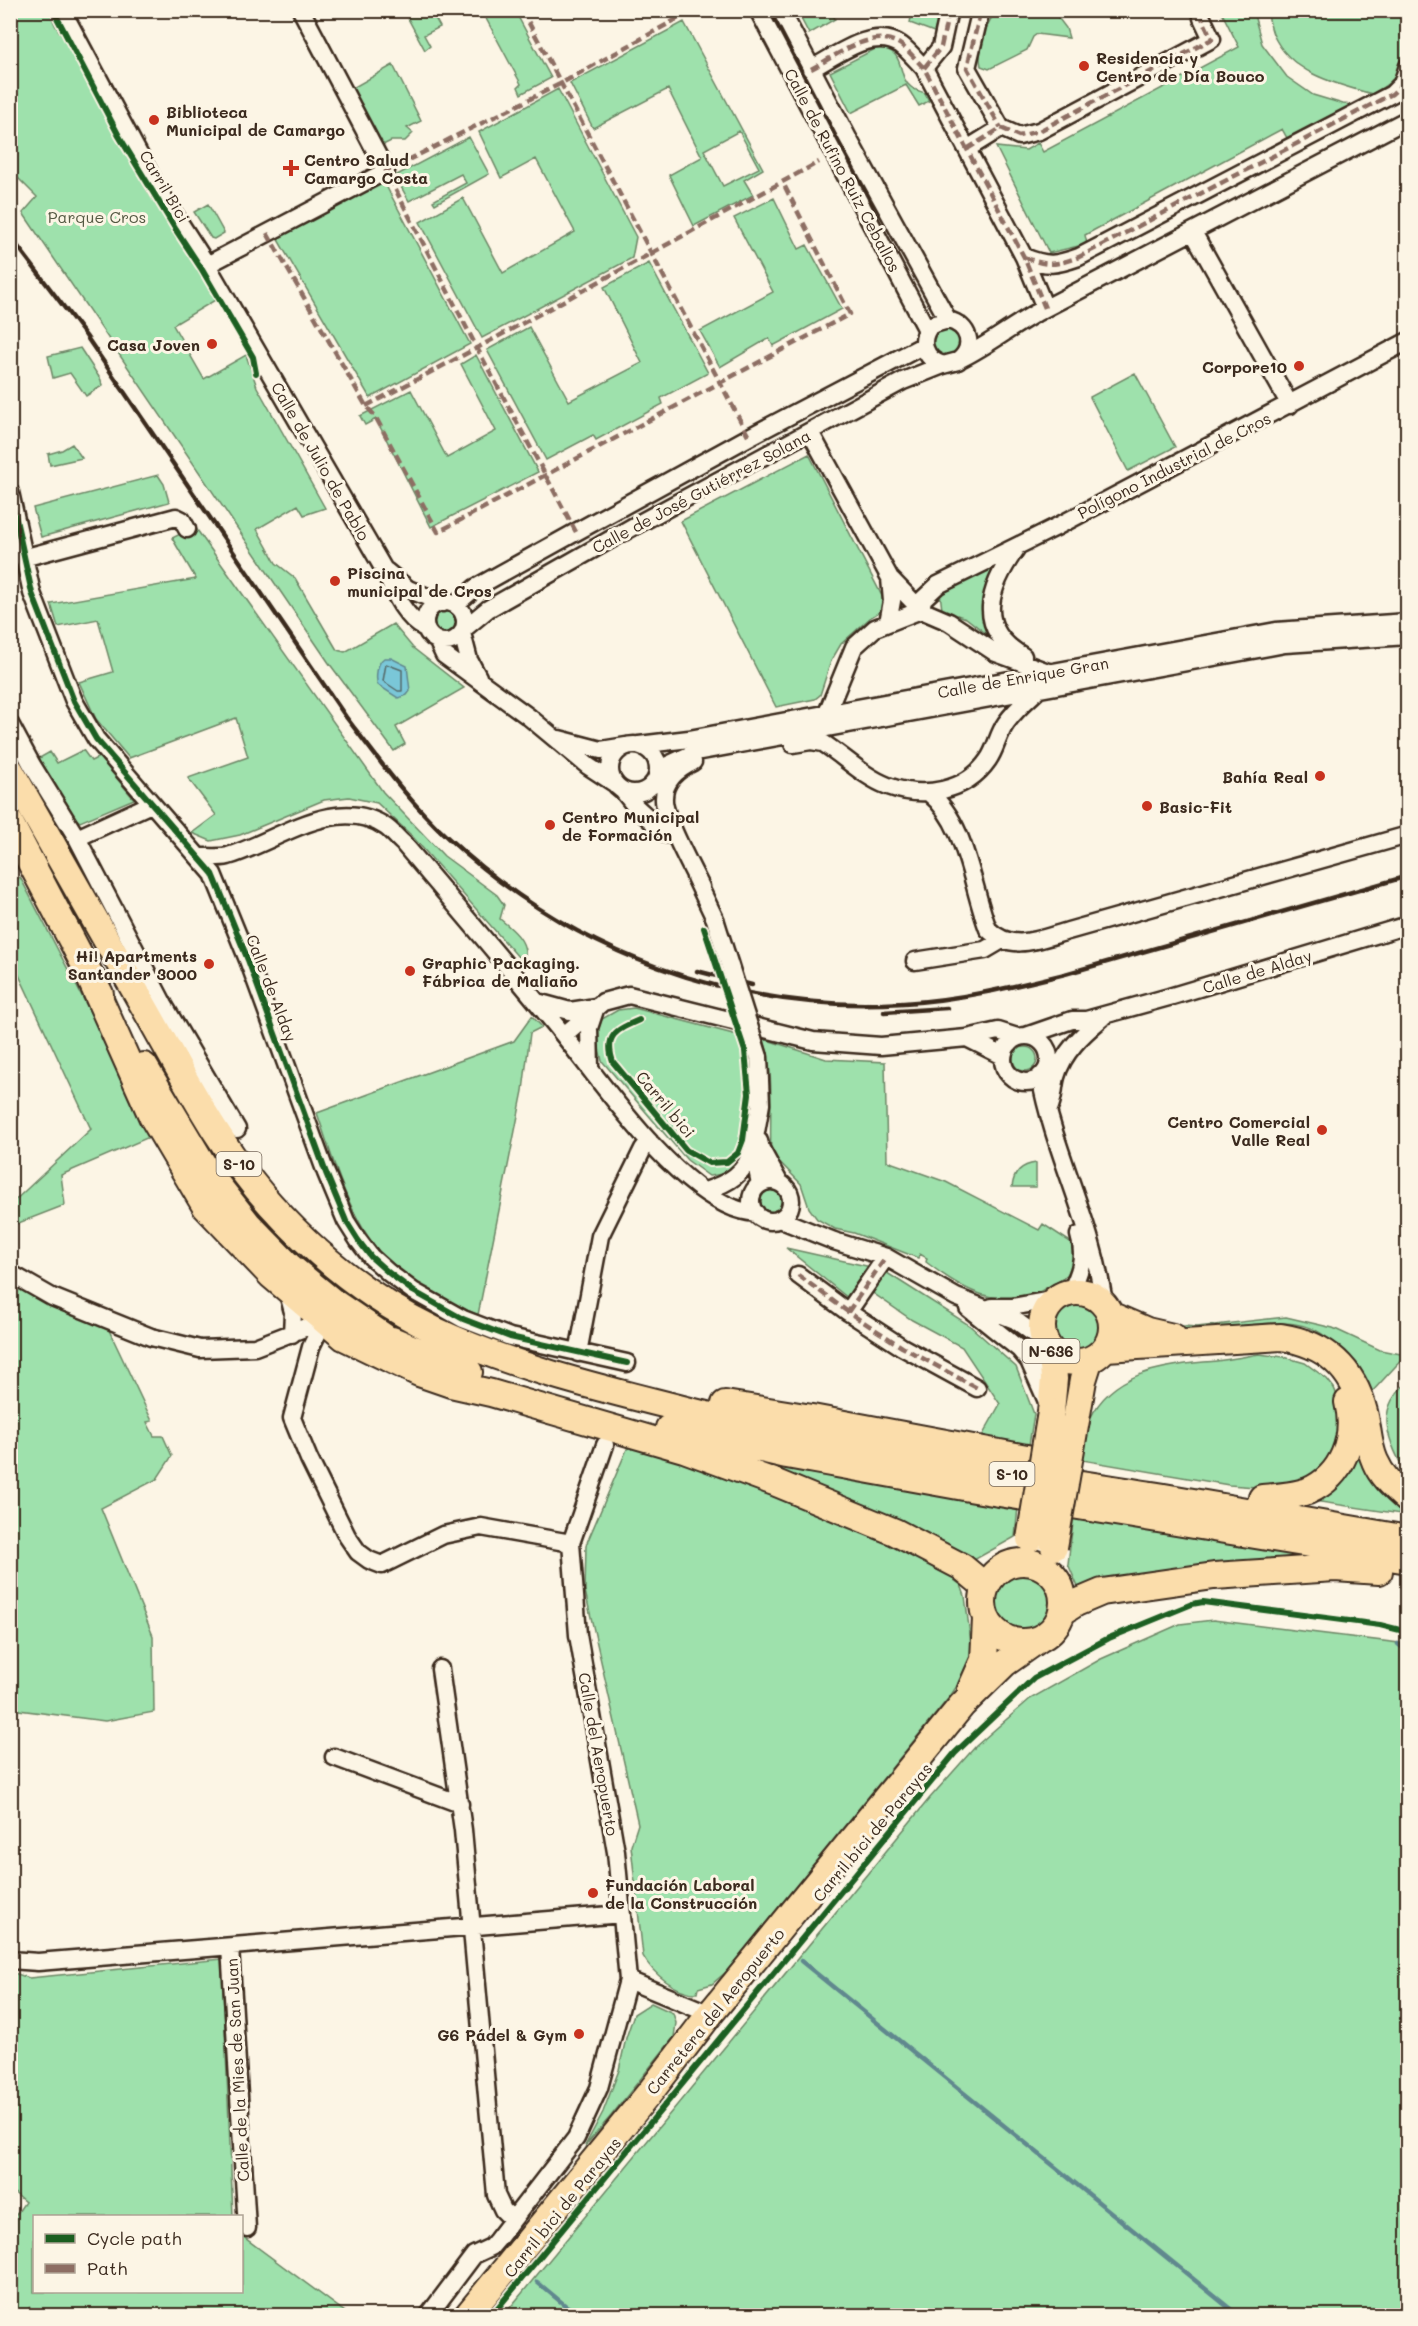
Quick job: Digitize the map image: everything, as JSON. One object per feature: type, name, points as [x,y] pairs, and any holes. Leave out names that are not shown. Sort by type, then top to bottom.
[{"type":"highway","name":"S-10","points":[[10,770],[202,1109],[231,1155],[269,1204],[356,1284],[432,1329],[486,1352],[620,1393],[790,1435],[980,1469],[1170,1498],[1407,1539]]},
{"type":"highway","name":"S-10","points":[[10,823],[91,980],[208,1173],[248,1224],[290,1266],[333,1302],[392,1340],[444,1363],[558,1401],[722,1441],[975,1489],[1407,1560]]},
{"type":"highway","points":[[91,980],[152,1116],[196,1192],[232,1236],[286,1288],[321,1326],[419,1373],[684,1449],[774,1482],[895,1532],[962,1567],[986,1587]]},
{"type":"highway","points":[[1063,1296],[1085,1293],[1107,1309],[1147,1331],[1197,1342]]},
{"type":"highway","name":"N-636","points":[[1026,1550],[1051,1412],[1054,1379],[1042,1326],[1043,1318],[1046,1311],[1063,1296]]},
{"type":"highway","name":"N-636","points":[[1062,1612],[1061,1592],[1052,1574],[1054,1546],[1083,1380],[1112,1332],[1107,1309]]},
{"type":"highway","points":[[1098,1354],[1197,1342],[1281,1337],[1295,1339],[1317,1348],[1335,1360],[1354,1382],[1364,1412],[1374,1460],[1382,1474],[1407,1500]]},
{"type":"highway","points":[[392,1340],[422,1363],[491,1393]]},
{"type":"highway","name":"N-636","points":[[1048,1347],[1066,1361],[1081,1363],[1098,1354]]},
{"type":"highway","points":[[1262,1498],[1290,1496],[1309,1490],[1328,1478],[1345,1456],[1352,1429],[1347,1395],[1335,1370],[1317,1348]]},
{"type":"highway","points":[[620,1393],[656,1392],[812,1418],[1082,1468],[1407,1521]]},
{"type":"highway","points":[[1052,1574],[1038,1565],[1026,1550],[1013,1564],[997,1572],[986,1587],[984,1597],[986,1618],[996,1631],[1010,1640],[1026,1642],[1042,1637],[1054,1626],[1062,1612],[1076,1602],[1102,1592],[1214,1576],[1335,1568],[1370,1569],[1407,1576]]},
{"type":"highway","name":"Carretera del Aeropuerto","points":[[962,1705],[984,1660],[986,1618]]},
{"type":"highway","name":"Carretera del Aeropuerto","points":[[467,2316],[962,1705],[1005,1663],[1042,1637]]},
{"type":"street","name":"Calle de Julio de Pablo","points":[[62,10],[156,186],[207,265],[383,568],[398,601],[418,625],[432,634],[444,656],[558,739],[588,766],[619,787],[635,806],[666,834]]},
{"type":"street","points":[[207,265],[386,171],[301,10]]},
{"type":"street","name":"Calle de Rufino Ruiz Ceballos","points":[[758,10],[925,337]]},
{"type":"street","name":"Calle de Rufino Ruiz Ceballos","points":[[781,10],[948,320]]},
{"type":"street","points":[[924,68],[941,47],[949,10]]},
{"type":"street","points":[[981,13],[967,68],[1001,128],[1018,135],[1039,131],[1212,39],[1202,18]]},
{"type":"street","points":[[811,69],[875,38],[886,38],[901,45],[924,68],[1024,257],[1045,308]]},
{"type":"street","points":[[1024,257],[1042,264],[1057,264],[1079,257],[1392,93],[1402,84],[1407,66]]},
{"type":"street","points":[[962,358],[1045,308],[1407,119]]},
{"type":"street","points":[[967,150],[1001,128]]},
{"type":"street","points":[[1193,232],[1290,405]]},
{"type":"street","points":[[948,320],[961,325],[968,337],[967,349],[962,358]]},
{"type":"street","name":"Calle de José Gutiérrez Solana","points":[[448,604],[925,337],[937,321],[948,320]]},
{"type":"street","points":[[968,337],[1001,333]]},
{"type":"street","points":[[925,337],[931,359],[943,364]]},
{"type":"street","name":"Polígono Industrial de Cros","points":[[895,583],[916,589],[938,585],[1019,546],[1407,342]]},
{"type":"street","name":"Calle de José Gutiérrez Solana","points":[[463,630],[488,609],[636,525],[903,381],[943,364],[953,364],[962,358]]},
{"type":"street","points":[[810,432],[895,583],[921,610],[949,622],[996,653],[1051,673]]},
{"type":"street","name":"Calle de Alday","points":[[10,492],[32,593],[74,701],[96,739],[213,874],[326,1173],[346,1221],[358,1240],[389,1274],[413,1291],[462,1319],[510,1337],[627,1363]]},
{"type":"street","points":[[23,558],[176,517],[182,520],[187,529]]},
{"type":"street","points":[[1019,546],[1003,567],[992,596],[994,630],[1008,647],[1051,673]]},
{"type":"street","name":"Calle de Julio de Pablo","points":[[383,568],[408,589],[448,604]]},
{"type":"street","points":[[888,623],[895,583]]},
{"type":"street","name":"Polígono Industrial de Cros","points":[[921,610],[923,599],[938,585]]},
{"type":"street","points":[[448,604],[464,615],[463,630],[454,640],[448,642],[432,634],[426,621],[430,609],[448,604]]},
{"type":"street","points":[[827,713],[854,647],[875,628],[921,610]]},
{"type":"street","name":"Calle de Enrique Gran","points":[[633,746],[689,739],[1276,631],[1407,621]]},
{"type":"street","name":"Calle de Julio de Pablo","points":[[463,630],[469,660],[479,680]]},
{"type":"street","name":"Calle de Enrique Gran","points":[[656,777],[696,752],[1285,644],[1407,636]]},
{"type":"street","points":[[928,792],[944,791],[957,785],[987,761],[1005,724],[1015,711],[1039,690]]},
{"type":"street","points":[[10,724],[32,765],[77,838],[164,1005],[237,1129]]},
{"type":"street","name":"Calle de Julio de Pablo","points":[[558,739],[601,750],[633,746]]},
{"type":"street","name":"Calle de Julio de Pablo","points":[[705,1191],[734,1178],[749,1160],[757,1128],[761,1089],[759,1057],[715,919],[667,814],[663,800],[668,782],[680,768],[694,762],[811,741],[823,744],[835,751],[888,786],[928,792]]},
{"type":"street","points":[[633,746],[654,754],[656,777],[639,793],[619,787],[611,777],[611,762],[619,750],[633,746]]},
{"type":"street","name":"Calle de Julio de Pablo","points":[[656,777],[655,808],[666,834],[701,887]]},
{"type":"street","points":[[956,824],[957,785]]},
{"type":"street","points":[[928,792],[942,803],[956,824],[988,929],[1002,940],[1024,943],[1407,836]]},
{"type":"street","points":[[77,838],[151,804]]},
{"type":"street","points":[[200,857],[227,856],[302,826],[341,814],[356,815],[386,827],[537,1002],[649,1141],[675,1167],[705,1191],[735,1209],[756,1214],[767,1220],[779,1219],[823,1237],[886,1257],[956,1298],[1015,1320],[1048,1347]]},
{"type":"street","name":"Calle de Alday","points":[[564,1035],[596,1007],[616,997],[629,995],[813,1041],[881,1046],[967,1038],[998,1031],[1022,1037],[1072,1020],[1086,1020],[1106,1015],[1407,925]]},
{"type":"street","points":[[915,961],[985,951],[1002,940]]},
{"type":"street","name":"Calle de Alday","points":[[537,1002],[570,1011],[596,1007]]},
{"type":"street","points":[[590,1067],[589,1028],[596,1007]]},
{"type":"street","name":"Calle de Alday","points":[[1048,1113],[1054,1099],[1056,1077],[1071,1047],[1106,1015]]},
{"type":"street","name":"Calle de Alday","points":[[1049,1058],[1071,1030],[1086,1020]]},
{"type":"street","points":[[1022,1037],[1033,1037],[1044,1045],[1049,1058],[1045,1071],[1033,1079],[1012,1077],[1006,1071],[1003,1056],[1008,1045],[1022,1037]]},
{"type":"street","points":[[967,1038],[1003,1056]]},
{"type":"street","points":[[1033,1079],[1048,1113],[1062,1161],[1082,1214],[1107,1309]]},
{"type":"street","name":"Calle de Julio de Pablo","points":[[757,1128],[761,1149],[779,1182]]},
{"type":"street","points":[[578,1353],[600,1236],[649,1141]]},
{"type":"street","name":"Calle de Julio de Pablo","points":[[753,1149],[756,1190]]},
{"type":"street","points":[[978,1307],[1012,1307],[1063,1296],[1081,1270],[1083,1247],[1070,1207],[1062,1161]]},
{"type":"street","points":[[705,1191],[737,1196],[756,1190],[769,1181],[779,1182],[789,1191],[791,1204],[823,1237]]},
{"type":"street","points":[[756,1190],[752,1208],[756,1214]]},
{"type":"street","points":[[779,1219],[785,1215],[791,1204]]},
{"type":"street","points":[[848,1311],[886,1257]]},
{"type":"street","points":[[10,1273],[52,1297],[151,1337],[200,1349],[255,1347],[307,1327],[321,1326],[312,1347],[292,1418],[309,1459],[347,1536],[358,1552],[369,1560],[382,1564],[443,1535],[481,1527],[571,1543]]},
{"type":"street","points":[[798,1275],[902,1347],[977,1388]]},
{"type":"street","points":[[286,1288],[293,1311],[292,1334]]},
{"type":"street","points":[[956,1298],[1019,1349],[1029,1361],[1051,1412]]},
{"type":"street","name":"Calle del Aeropuerto","points":[[605,1445],[571,1543],[578,1635],[605,1781],[628,1980]]},
{"type":"street","points":[[440,1669],[460,1804],[496,2195],[503,2210],[512,2219]]},
{"type":"street","points":[[334,1757],[460,1804]]},
{"type":"street","name":"Calle de la Mies de San Juan","points":[[10,1960],[38,1962],[622,1914]]},
{"type":"street","name":"Calle de la Mies de San Juan","points":[[230,1947],[247,2228]]},
{"type":"street","points":[[428,2316],[474,2255],[491,2247],[576,2138],[599,2088],[628,1980],[710,2014]]},
{"type":"green space","name":"Parque Cros","points":[[10,11],[49,11],[55,25],[98,93],[119,143],[201,268],[217,299],[173,325],[204,379],[246,355],[257,387],[325,508],[304,515],[298,505],[257,529],[276,563],[295,578],[337,650],[345,652],[393,624],[413,648],[464,688],[396,727],[405,744],[394,751],[329,663],[23,213],[37,197],[11,171]]},
{"type":"green space","points":[[431,11],[440,27],[424,35],[430,46],[425,50],[405,13]]},
{"type":"green space","points":[[482,11],[515,11],[551,78],[521,94],[518,87],[521,84]]},
{"type":"green space","points":[[797,11],[831,11],[835,19],[809,34]]},
{"type":"green space","points":[[908,11],[939,11],[934,32],[910,23],[911,17]]},
{"type":"green space","points":[[996,11],[1053,11],[1066,28],[1069,38],[1037,34],[1033,37],[1027,50],[989,69],[981,66],[980,52],[985,30]]},
{"type":"green space","points":[[1221,11],[1253,11],[1262,44],[1287,77],[1313,95],[1343,104],[1356,105],[1287,138],[1282,129],[1085,235],[1087,244],[1049,253],[996,147],[1026,150],[1038,143],[1043,152],[1239,47]]},
{"type":"green space","points":[[1267,11],[1407,11],[1407,38],[1401,65],[1390,82],[1372,94],[1329,81],[1315,75],[1290,58],[1273,34]]},
{"type":"green space","points":[[684,22],[763,169],[744,180],[753,195],[694,226],[669,175],[702,157],[668,89],[593,128],[570,83]],"holes":[[[739,131],[759,168],[723,186],[704,150]]]},
{"type":"green space","points":[[877,48],[887,49],[893,53],[900,63],[906,82],[914,89],[925,93],[929,101],[919,106],[906,85],[851,113],[830,72]]},
{"type":"green space","points":[[393,65],[421,121],[407,128],[413,133],[405,141],[391,141],[381,146],[349,90]]},
{"type":"green space","points":[[558,89],[636,237],[632,258],[482,338],[420,222],[463,198],[503,273],[575,232],[536,159],[501,178],[479,132]]},
{"type":"green space","points":[[469,137],[489,174],[435,204],[433,201],[466,183],[461,174],[409,201],[395,176]]},
{"type":"green space","points":[[384,182],[470,344],[370,398],[277,238]]},
{"type":"green space","points":[[774,198],[799,249],[807,245],[842,309],[773,346],[769,338],[720,367],[700,331],[773,292],[734,218]]},
{"type":"green space","points":[[208,204],[224,233],[214,239],[211,238],[194,212]]},
{"type":"green space","points":[[649,263],[708,373],[661,398],[663,404],[596,440],[593,435],[546,460],[487,350],[529,327],[569,401],[642,363],[604,287]]},
{"type":"green space","points":[[946,329],[956,333],[960,343],[956,353],[946,357],[936,353],[932,343],[936,333]]},
{"type":"green space","points":[[80,348],[101,380],[102,386],[86,396],[70,373],[53,378],[48,356]]},
{"type":"green space","points":[[476,355],[538,472],[431,527],[376,419],[365,425],[360,416],[411,390],[447,458],[496,431],[461,364]]},
{"type":"green space","points":[[1135,373],[1175,447],[1128,471],[1090,397]]},
{"type":"green space","points":[[72,444],[82,458],[50,465],[48,454]]},
{"type":"green space","points":[[809,454],[884,600],[883,608],[841,644],[831,661],[820,695],[815,699],[776,707],[681,521]]},
{"type":"green space","points":[[158,475],[164,484],[169,502],[41,537],[33,508]]},
{"type":"green space","points":[[195,527],[383,792],[444,856],[497,895],[504,905],[500,919],[521,940],[525,956],[519,958],[412,836],[377,803],[349,797],[324,800],[240,835],[211,841],[192,833],[216,815],[188,778],[248,757],[236,718],[129,758],[96,719],[79,682],[113,672],[98,619],[58,627],[51,604],[196,579],[172,538]]},
{"type":"green space","points":[[999,561],[991,634],[988,635],[966,618],[942,610],[940,593]]},
{"type":"green space","points":[[445,608],[451,609],[459,617],[459,629],[451,637],[445,638],[439,637],[431,629],[430,623],[431,617],[439,609]]},
{"type":"green space","points":[[83,750],[91,761],[99,757],[134,799],[80,822],[66,810],[36,760],[50,752],[57,763]]},
{"type":"green space","points":[[20,877],[154,1135],[61,1175],[65,1205],[11,1226],[11,1204],[91,1129],[11,958],[11,883]]},
{"type":"green space","points":[[634,1008],[737,1035],[742,1043],[747,1073],[744,1124],[738,1155],[732,1168],[726,1172],[709,1176],[687,1160],[602,1061],[596,1036],[602,1019],[618,1010]]},
{"type":"green space","points":[[532,1016],[542,1027],[530,1033],[523,1091],[478,1315],[416,1284],[395,1269],[378,1251],[352,1208],[317,1113],[514,1041]]},
{"type":"green space","points":[[764,1039],[826,1059],[885,1062],[887,1161],[946,1182],[1039,1230],[1043,1224],[1075,1245],[1074,1260],[1070,1271],[1062,1280],[1039,1292],[1002,1299],[975,1292],[949,1279],[926,1262],[927,1258],[920,1254],[918,1258],[854,1233],[835,1229],[817,1219],[809,1208],[801,1184],[771,1153],[771,1082]]},
{"type":"green space","points":[[1020,1047],[1030,1047],[1037,1054],[1037,1064],[1030,1071],[1020,1071],[1013,1064],[1013,1054]]},
{"type":"green space","points":[[1036,1163],[1036,1187],[1012,1187],[1014,1177],[1019,1170],[1026,1165]]},
{"type":"green space","points":[[772,1189],[781,1193],[785,1202],[781,1211],[772,1215],[763,1211],[759,1202],[763,1193]]},
{"type":"green space","points":[[786,1248],[871,1267],[848,1298]]},
{"type":"green space","points":[[884,1271],[969,1325],[1016,1367],[1034,1414],[1028,1451],[980,1440],[1000,1404],[962,1347],[912,1320],[870,1291]]},
{"type":"green space","points":[[11,1281],[107,1326],[152,1421],[147,1422],[154,1436],[163,1436],[172,1456],[157,1479],[101,1508],[153,1636],[154,1712],[105,1721],[11,1709]]},
{"type":"green space","points":[[1077,1304],[1093,1311],[1100,1327],[1093,1343],[1077,1350],[1061,1343],[1054,1327],[1061,1311]]},
{"type":"green space","points":[[1286,1317],[1333,1328],[1380,1350],[1406,1355],[1370,1394],[1337,1347],[1322,1334],[1309,1327],[1280,1323],[1199,1330],[1155,1326],[1157,1324],[1197,1327]]},
{"type":"green space","points":[[1259,1354],[1284,1357],[1305,1363],[1327,1379],[1334,1388],[1340,1403],[1341,1442],[1314,1477],[1269,1488],[1229,1485],[1082,1460],[1085,1434],[1090,1419],[1110,1392],[1124,1382],[1138,1375],[1171,1366]]},
{"type":"green space","points":[[1407,1383],[1407,1476],[1390,1439],[1387,1416],[1396,1394]]},
{"type":"green space","points":[[1360,1436],[1407,1512],[1407,1515],[1307,1500]]},
{"type":"green space","points":[[630,1442],[855,1525],[956,1575],[954,1580],[961,1585],[965,1596],[972,1652],[970,1666],[951,1695],[726,1972],[712,1984],[698,1988],[697,1993],[673,1986],[659,1976],[643,1956],[631,1846],[638,1824],[585,1591],[586,1545]]},
{"type":"green space","points":[[731,1454],[1018,1507],[1015,1537],[974,1560]]},
{"type":"green space","points":[[1074,1514],[1326,1558],[1078,1587],[1068,1564]]},
{"type":"green space","points":[[1024,1574],[1039,1579],[1047,1587],[1052,1602],[1047,1617],[1039,1625],[1024,1630],[1009,1625],[1001,1617],[996,1602],[1001,1587],[1009,1579]]},
{"type":"green space","points":[[1213,1620],[1407,1644],[1407,2315],[504,2315],[929,1799],[976,1746],[1030,1699],[1101,1659],[1180,1624]]},
{"type":"green space","points":[[222,1959],[233,2215],[33,2215],[33,2293],[243,2293],[243,2237],[349,2315],[35,2316],[30,2307],[23,2315],[11,2315],[11,2222],[25,2202],[11,2190],[11,1972],[29,1978]]},
{"type":"green space","points":[[651,2003],[673,2013],[676,2023],[674,2037],[585,2146],[603,2112],[619,2070],[634,2014]]},
{"type":"water","points":[[384,658],[391,658],[407,666],[410,691],[407,695],[398,698],[378,685],[377,670]]},
{"type":"waterway","points":[[1398,1644],[1408,1652]]},
{"type":"waterway","points":[[801,1961],[1239,2316]]},
{"type":"waterway","points":[[537,2282],[578,2316]]},
{"type":"waterway","points":[[561,2316],[568,2307]]},
{"type":"railway","points":[[10,236],[86,336],[346,717],[407,795],[448,838],[496,879],[548,914],[602,944],[659,968],[718,986],[779,998],[841,1004],[904,1003],[985,992],[1065,974],[1408,876]]},
{"type":"railway","points":[[697,971],[752,985]]},
{"type":"railway","points":[[884,1012],[947,1008]]},
{"type":"marked path","points":[[522,10],[749,437]]},
{"type":"marked path","points":[[576,532],[477,348],[386,171],[560,84],[693,10]]},
{"type":"marked path","points":[[924,68],[941,47],[949,10]]},
{"type":"marked path","points":[[980,13],[967,68],[1001,128]]},
{"type":"marked path","points":[[967,149],[1001,128],[1019,136],[1039,131],[1212,39],[1202,18]]},
{"type":"marked path","points":[[811,69],[855,45],[879,39],[890,40],[901,45],[910,53],[924,68],[1024,257],[1045,308]]},
{"type":"marked path","points":[[1024,257],[1052,264],[1079,257],[1392,94],[1402,84],[1408,66]]},
{"type":"marked path","points":[[366,406],[819,162]]},
{"type":"marked path","points":[[267,233],[366,406],[375,416],[438,532],[850,314],[783,183]]},
{"type":"marked path","points":[[848,1312],[886,1257]]},
{"type":"marked path","points":[[798,1275],[848,1312],[902,1347],[977,1388]]},
{"type":"cycle path","name":"Carril Bici","points":[[53,10],[119,136],[253,357],[256,373]]},
{"type":"cycle path","points":[[10,492],[32,593],[74,701],[96,739],[213,874],[248,960],[326,1173],[346,1221],[358,1240],[371,1257],[389,1273],[413,1291],[463,1319],[510,1337],[627,1363]]},
{"type":"cycle path","name":"Carril bici","points":[[639,1020],[618,1031],[611,1039],[613,1062],[686,1150],[709,1163],[727,1162],[738,1153],[743,1140],[749,1094],[745,1051],[704,928]]},
{"type":"cycle path","name":"Carril bici de Parayas","points":[[491,2316],[955,1753],[1034,1678],[1109,1638],[1192,1604],[1203,1602],[1380,1625],[1408,1632]]},
{"type":"place","name":"Residencia y Centro de Día Bouco","points":[[1084,66]]},
{"type":"place","name":"Biblioteca Municipal de Camargo","points":[[154,120]]},
{"type":"place","name":"Centro Salud Camargo Costa","points":[[291,168]]},
{"type":"place","name":"Casa Joven","points":[[212,344]]},
{"type":"place","name":"Corpore10","points":[[1299,366]]},
{"type":"place","name":"Piscina municipal de Cros","points":[[335,581]]},
{"type":"place","name":"Bahía Real","points":[[1320,776]]},
{"type":"place","name":"Basic-Fit","points":[[1147,806]]},
{"type":"place","name":"Centro Municipal de Formación","points":[[550,825]]},
{"type":"place","name":"Hi! Apartments Santander 3000","points":[[209,964]]},
{"type":"place","name":"Graphic Packaging. Fábrica de Maliaño","points":[[410,971]]},
{"type":"place","name":"Centro Comercial Valle Real","points":[[1322,1130]]},
{"type":"place","name":"Fundación Laboral de la Construcción","points":[[593,1893]]},
{"type":"place","name":"G6 Pádel & Gym","points":[[579,2034]]}]
